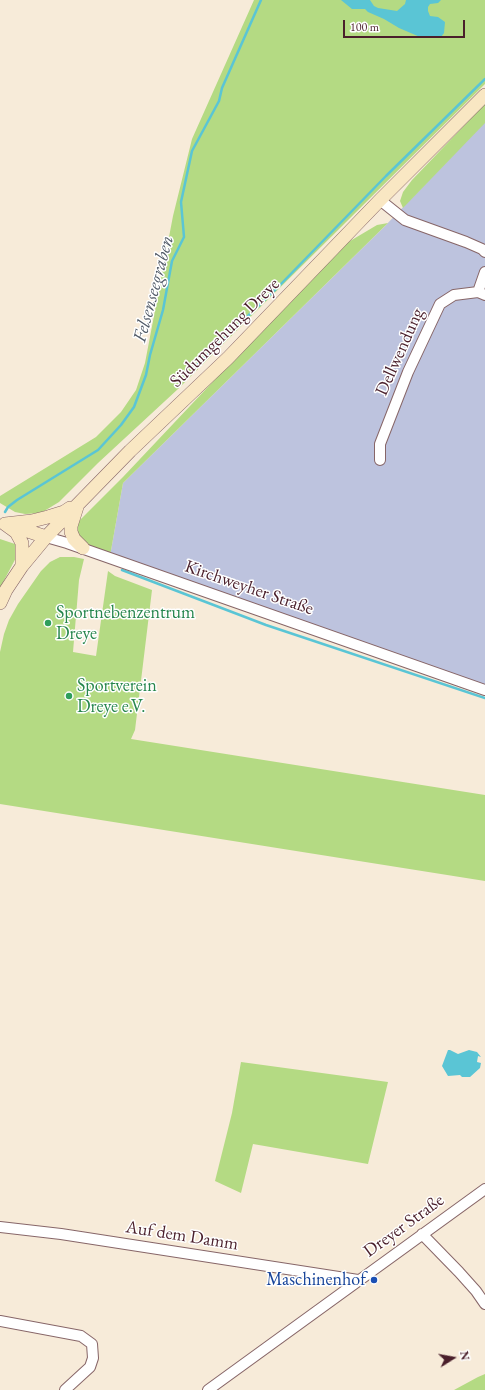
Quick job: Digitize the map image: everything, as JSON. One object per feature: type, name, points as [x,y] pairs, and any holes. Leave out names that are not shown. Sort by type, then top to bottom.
[{"type":"main road","name":"Südumgehung Dreye","points":[[0,603],[6,590],[22,566],[46,537],[152,429],[228,358],[380,200],[485,95]]},
{"type":"main road","points":[[2,523],[32,521],[48,518],[64,512],[80,502]]},
{"type":"main road","points":[[80,502],[71,526],[71,532],[74,539],[83,548]]},
{"type":"main road","points":[[2,523],[16,532],[22,543],[22,566]]},
{"type":"main road","name":"Kirchweyher Straße","points":[[2,523],[46,537]]},
{"type":"street","points":[[380,200],[405,220],[466,242],[482,249],[485,252]]},
{"type":"street","points":[[482,294],[485,272]]},
{"type":"street","name":"Dellwendung","points":[[380,460],[380,444],[408,372],[440,304],[454,295],[482,294]]},
{"type":"street","name":"Kirchweyher Straße","points":[[46,537],[83,548],[485,690]]},
{"type":"street","name":"Dreyer Straße","points":[[208,1390],[485,1189]]},
{"type":"street","name":"Auf dem Damm","points":[[0,1227],[61,1234],[358,1280]]},
{"type":"street","points":[[422,1234],[476,1291],[485,1304]]},
{"type":"street","points":[[0,1321],[81,1336],[92,1344],[93,1358],[90,1367],[65,1390]]},
{"type":"shaded area","points":[[485,122],[485,687],[110,556],[123,483],[384,227]]},
{"type":"green space","points":[[254,0],[485,0],[485,84],[178,389],[98,463],[59,502],[41,513],[25,514],[15,512],[0,503],[0,496],[96,437],[121,412],[136,390],[145,363],[173,216],[192,139]]},
{"type":"green space","points":[[485,104],[485,123],[403,208],[400,201],[403,192],[412,180]]},
{"type":"green space","points":[[388,223],[123,483],[110,556],[84,544],[76,533],[75,525],[123,477],[340,247],[377,225]]},
{"type":"green space","points":[[0,539],[15,544],[18,548],[18,554],[0,588]]},
{"type":"green space","points":[[60,557],[84,559],[79,580],[73,652],[96,656],[108,571],[115,576],[152,590],[135,730],[131,739],[485,795],[485,881],[0,804],[0,652],[4,634],[9,620],[18,604],[41,571],[50,562]]},
{"type":"green space","points":[[241,1062],[388,1082],[368,1164],[253,1144],[241,1193],[215,1181],[232,1113]]},
{"type":"green space","points":[[485,1374],[485,1390],[454,1390],[478,1377]]},
{"type":"water","points":[[341,0],[370,0],[374,6],[378,8],[397,11],[405,4],[406,0],[441,0],[438,3],[430,4],[428,11],[430,16],[438,17],[445,22],[444,33],[441,37],[436,38],[420,37],[399,28],[365,9],[352,9]]},
{"type":"water","points":[[448,1050],[458,1054],[469,1050],[477,1052],[481,1057],[478,1056],[477,1062],[481,1063],[480,1068],[470,1077],[462,1077],[460,1075],[448,1076],[442,1066]]},
{"type":"waterway","name":"Felsenseegraben","points":[[5,512],[8,507],[17,500],[98,450],[121,425],[134,407],[146,375],[163,310],[172,261],[184,237],[181,202],[192,151],[219,101],[222,88],[261,0]]},
{"type":"waterway","points":[[193,369],[280,285],[386,176],[485,79]]},
{"type":"waterway","points":[[122,570],[266,625],[485,698]]},
{"type":"place","name":"Sportnebenzentrum Dreye","points":[[48,623]]},
{"type":"place","name":"Sportverein Dreye e.V.","points":[[69,696]]},
{"type":"place","name":"Maschinenhof","points":[[374,1280]]}]
